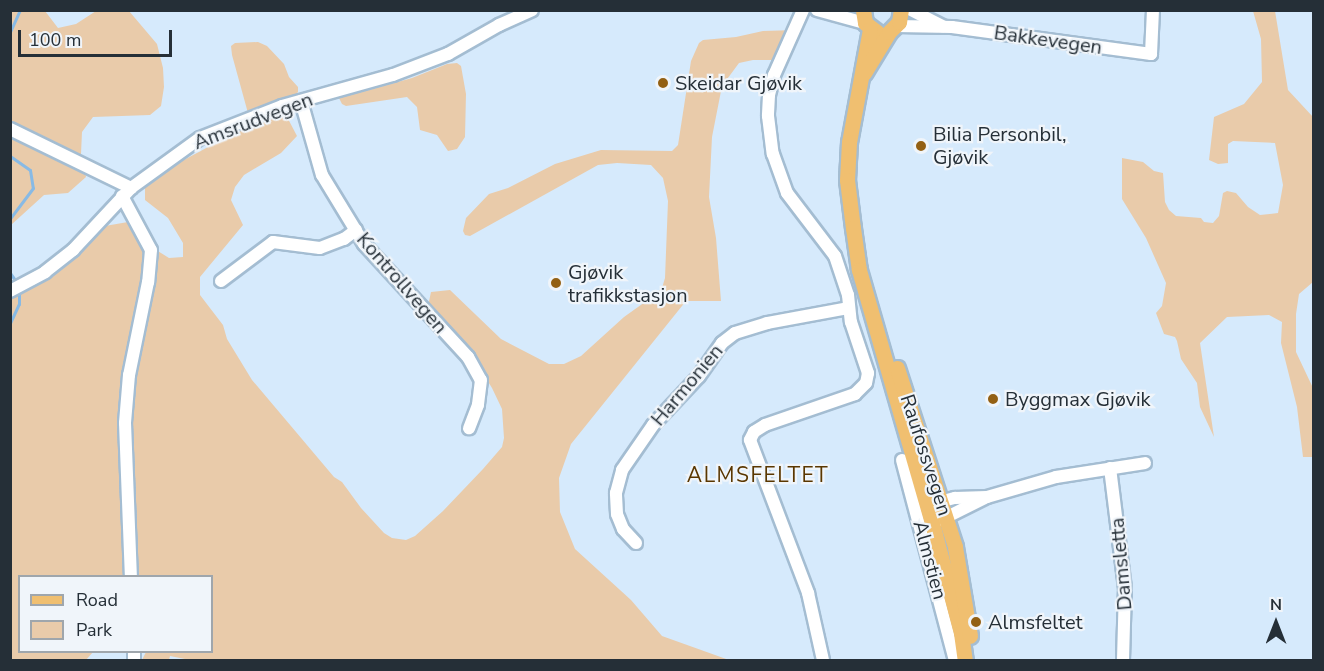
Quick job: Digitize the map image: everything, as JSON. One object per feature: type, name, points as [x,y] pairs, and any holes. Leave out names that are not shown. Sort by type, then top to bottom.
[{"type":"main road","name":"Raufossvegen","points":[[862,75],[893,29],[901,10]]},
{"type":"main road","points":[[866,21],[879,33],[893,29]]},
{"type":"main road","name":"Raufossvegen","points":[[866,21],[862,75],[852,120],[847,161],[849,206],[862,280],[939,520],[961,573],[973,660]]},
{"type":"main road","name":"Raufossvegen","points":[[939,520],[965,660]]},
{"type":"street","name":"Amsrudvegen","points":[[10,291],[45,272],[73,250],[126,192],[150,171],[200,138],[301,101],[393,75],[448,54],[499,25],[532,10]]},
{"type":"street","points":[[803,10],[774,75],[769,95],[768,116],[773,154],[788,193],[835,256],[848,295],[851,322],[867,365],[867,379],[855,394],[756,430],[750,440],[777,505],[801,574],[823,660]]},
{"type":"street","points":[[818,10],[866,21]]},
{"type":"street","name":"Bakkevegen","points":[[910,10],[944,27]]},
{"type":"street","name":"Bakkevegen","points":[[893,29],[944,27],[1151,54],[1153,10]]},
{"type":"street","name":"Kontrollvegen","points":[[301,101],[322,176],[364,244],[472,365],[481,380],[478,405],[469,428]]},
{"type":"street","points":[[10,129],[126,192],[151,250],[148,282],[129,375],[124,423],[131,575]]},
{"type":"street","points":[[220,281],[273,242],[320,248],[344,239],[356,230]]},
{"type":"street","name":"Harmonien","points":[[636,543],[623,529],[617,514],[616,493],[622,470],[653,425],[699,376],[726,339],[744,329],[767,323],[849,308]]},
{"type":"street","name":"Almstien","points":[[902,460],[955,660]]},
{"type":"street","points":[[934,504],[987,497],[1056,477],[1145,464]]},
{"type":"street","name":"Damsletta","points":[[1110,468],[1125,588],[1123,660]]},
{"type":"street","points":[[939,520],[987,497]]},
{"type":"green space","points":[[11,11],[45,11],[58,28],[76,24],[96,11],[129,11],[157,44],[163,68],[164,87],[161,106],[150,115],[93,117],[82,132],[81,154],[86,177],[68,193],[44,195],[11,225]]},
{"type":"green space","points":[[1253,11],[1275,11],[1288,90],[1313,117],[1313,282],[1299,294],[1296,314],[1296,352],[1313,388],[1313,457],[1303,457],[1297,407],[1281,343],[1282,322],[1269,315],[1227,317],[1200,343],[1214,437],[1200,407],[1197,383],[1181,359],[1175,337],[1164,334],[1156,313],[1162,306],[1166,283],[1146,238],[1122,199],[1122,158],[1143,162],[1154,171],[1163,173],[1165,202],[1176,216],[1201,218],[1204,222],[1213,223],[1219,216],[1223,193],[1227,191],[1236,193],[1248,207],[1260,215],[1278,213],[1283,185],[1275,143],[1233,141],[1228,144],[1228,163],[1218,164],[1209,160],[1214,117],[1244,104],[1262,82],[1261,39]]},
{"type":"green space","points":[[797,30],[775,64],[771,60],[739,63],[722,86],[712,137],[709,197],[716,238],[721,301],[686,301],[571,444],[559,478],[560,512],[575,549],[631,600],[662,636],[729,660],[190,660],[170,656],[169,660],[142,660],[146,653],[213,653],[213,575],[18,575],[18,653],[92,653],[86,660],[11,660],[10,299],[47,277],[105,226],[128,222],[137,224],[153,248],[169,258],[183,257],[183,243],[168,218],[145,200],[145,186],[154,176],[251,124],[231,46],[235,43],[258,42],[267,46],[284,64],[289,77],[298,87],[298,92],[285,106],[286,115],[297,136],[281,153],[244,175],[235,187],[231,200],[243,225],[200,277],[200,295],[223,325],[227,339],[252,380],[384,533],[392,538],[406,540],[415,536],[443,511],[502,447],[504,438],[502,409],[492,388],[467,348],[428,306],[431,292],[450,290],[501,339],[549,364],[564,364],[581,356],[624,317],[652,297],[662,288],[665,278],[668,201],[663,178],[651,165],[617,163],[598,165],[470,236],[465,235],[463,231],[466,218],[489,194],[508,188],[555,164],[601,150],[672,151],[678,145],[691,61],[699,43],[703,40],[736,37],[763,31]]},
{"type":"green space","points":[[457,63],[461,66],[466,94],[465,137],[457,149],[448,151],[437,135],[420,130],[417,107],[407,97],[346,106],[342,104],[338,96],[362,92],[412,78],[447,64]]},
{"type":"waterway","points":[[10,32],[20,10]]},
{"type":"waterway","points":[[10,156],[30,170],[33,188],[10,219]]},
{"type":"waterway","points":[[10,273],[18,284]]},
{"type":"waterway","points":[[10,323],[19,304],[19,291]]},
{"type":"place","name":"Skeidar Gjøvik","points":[[663,83]]},
{"type":"place","name":"Bilia Personbil, Gjøvik","points":[[921,146]]},
{"type":"place","name":"Gjøvik trafikkstasjon","points":[[556,283]]},
{"type":"place","name":"Byggmax Gjøvik","points":[[993,399]]},
{"type":"place","name":"Almsfeltet","points":[[976,622]]},
{"type":"district","name":"ALMSFELTET","points":[[758,475]]}]
